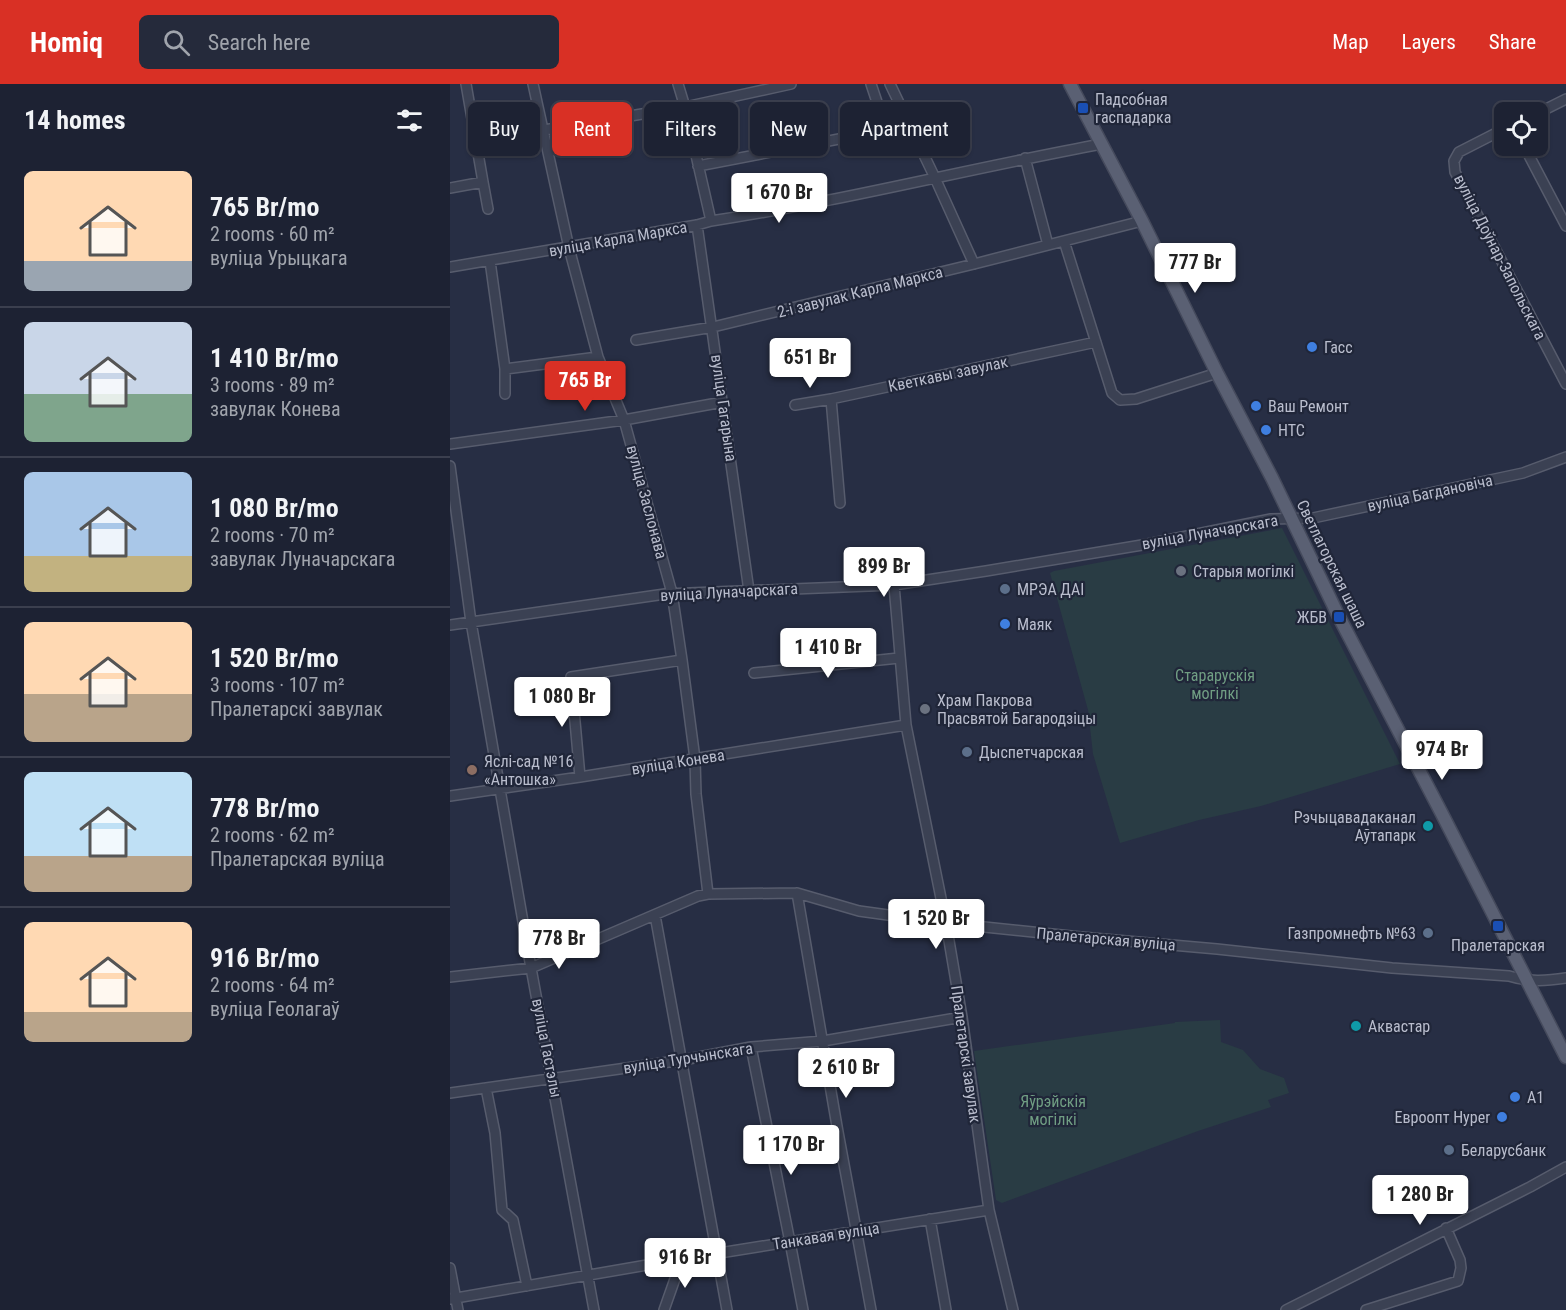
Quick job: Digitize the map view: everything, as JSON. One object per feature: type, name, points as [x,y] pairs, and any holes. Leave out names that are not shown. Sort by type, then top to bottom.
[{"type":"main road","name":"Светлагорская шаша","points":[[1070,84],[1272,478],[1339,617],[1566,1057]]},
{"type":"street","points":[[466,84],[488,209]]},
{"type":"street","name":"вуліца Заслонава","points":[[533,84],[569,248],[598,357],[624,420],[672,593],[695,759],[696,794],[708,894]]},
{"type":"street","points":[[678,84],[683,102]]},
{"type":"street","points":[[706,102],[791,84]]},
{"type":"street","points":[[698,166],[865,134],[881,128],[880,111],[871,84]]},
{"type":"street","points":[[890,84],[936,178],[974,264]]},
{"type":"street","points":[[1548,107],[1566,99]]},
{"type":"street","points":[[544,130],[644,114]]},
{"type":"street","name":"вуліца Доўнар-Запольскага","points":[[1494,134],[1459,152],[1454,161],[1455,172],[1566,384]]},
{"type":"street","name":"вуліца Карла Маркса","points":[[450,267],[697,225],[711,220],[809,205],[1025,158],[1102,144]]},
{"type":"street","points":[[696,156],[711,220]]},
{"type":"street","points":[[1529,156],[1566,226]]},
{"type":"street","points":[[1025,158],[1048,245]]},
{"type":"street","points":[[450,188],[483,182]]},
{"type":"street","name":"2-і завулак Карла Маркса","points":[[636,340],[713,327],[1142,221]]},
{"type":"street","name":"вуліца Гагарына","points":[[697,225],[749,591]]},
{"type":"street","points":[[1064,241],[1112,393],[1120,400],[1136,399],[1217,373]]},
{"type":"street","points":[[490,261],[505,369],[506,394]]},
{"type":"street","name":"Кветкавы завулак","points":[[795,405],[1096,342]]},
{"type":"street","points":[[505,369],[598,357]]},
{"type":"street","points":[[831,399],[840,503]]},
{"type":"street","points":[[450,444],[624,420],[723,402]]},
{"type":"street","name":"вуліца Багдановіча","points":[[1292,518],[1313,518],[1523,473],[1566,457]]},
{"type":"street","name":"вуліца Гастэлы","points":[[450,466],[471,622],[531,968],[594,1310]]},
{"type":"street","name":"вуліца Луначарскага","points":[[450,625],[672,593],[894,585],[1154,543],[1271,519],[1292,518]]},
{"type":"street","name":"Пралетарскі завулак","points":[[894,585],[906,725],[946,924],[990,1210],[1013,1310]]},
{"type":"street","points":[[754,673],[899,658]]},
{"type":"street","points":[[580,777],[571,677],[682,660]]},
{"type":"street","name":"вуліца Конева","points":[[450,796],[906,725]]},
{"type":"street","points":[[797,893],[871,1310]]},
{"type":"street","name":"Пралетарская вуліца","points":[[450,977],[531,968],[708,894],[797,893],[858,911],[946,924],[1228,950],[1392,968],[1509,976],[1527,981],[1566,978]]},
{"type":"street","points":[[655,915],[727,1310]]},
{"type":"street","name":"вуліца Турчынскага","points":[[450,1093],[683,1060],[751,1047],[823,1041],[962,1017]]},
{"type":"street","points":[[751,1047],[802,1310]]},
{"type":"street","points":[[486,1088],[495,1133],[502,1210],[513,1220],[528,1286]]},
{"type":"street","points":[[1287,1310],[1566,1167]]},
{"type":"street","name":"Танкавая вуліца","points":[[453,1299],[856,1230],[990,1210]]},
{"type":"street","points":[[930,1219],[946,1310]]},
{"type":"street","points":[[1366,1310],[1458,1281],[1460,1260],[1446,1228]]},
{"type":"street","points":[[664,1310],[682,1259]]},
{"type":"street","points":[[450,1268],[453,1299],[458,1310]]},
{"type":"green space","name":"Старарускія могілкі","points":[[1282,528],[1400,764],[1261,806],[1199,820],[1120,843],[1093,754],[1088,710],[1050,573]]},
{"type":"green space","name":"Яўрэйскія могілкі","points":[[1220,1020],[1221,1042],[1243,1050],[1260,1069],[1284,1078],[1289,1093],[1268,1100],[1271,1107],[1198,1131],[1002,1203],[996,1200],[974,1051],[1175,1022]]},
{"type":"place","name":"Падсобная гаспадарка","points":[[1083,108]]},
{"type":"place","name":"Гасс","points":[[1312,347]]},
{"type":"place","name":"Ваш Ремонт","points":[[1256,406]]},
{"type":"place","name":"НТС","points":[[1266,430]]},
{"type":"place","name":"Старыя могілкі","points":[[1181,571]]},
{"type":"place","name":"МРЭА ДАІ","points":[[1005,589]]},
{"type":"place","name":"ЖБВ","points":[[1339,617]]},
{"type":"place","name":"Маяк","points":[[1005,624]]},
{"type":"place","name":"Храм Пакрова Прасвятой Багародзіцы","points":[[925,709]]},
{"type":"place","name":"Дыспетчарская","points":[[967,752]]},
{"type":"place","name":"Яслі-сад №16 «Антошка»","points":[[472,770]]},
{"type":"place","name":"Рэчыцавадаканал Аўтапарк","points":[[1428,826]]},
{"type":"place","name":"Пралетарская","points":[[1498,926]]},
{"type":"place","name":"Газпромнефть №63","points":[[1428,933]]},
{"type":"place","name":"Аквастар","points":[[1356,1026]]},
{"type":"place","name":"A1","points":[[1515,1097]]},
{"type":"place","name":"Евроопт Hyper","points":[[1502,1117]]},
{"type":"place","name":"Беларусбанк","points":[[1449,1150]]}]
